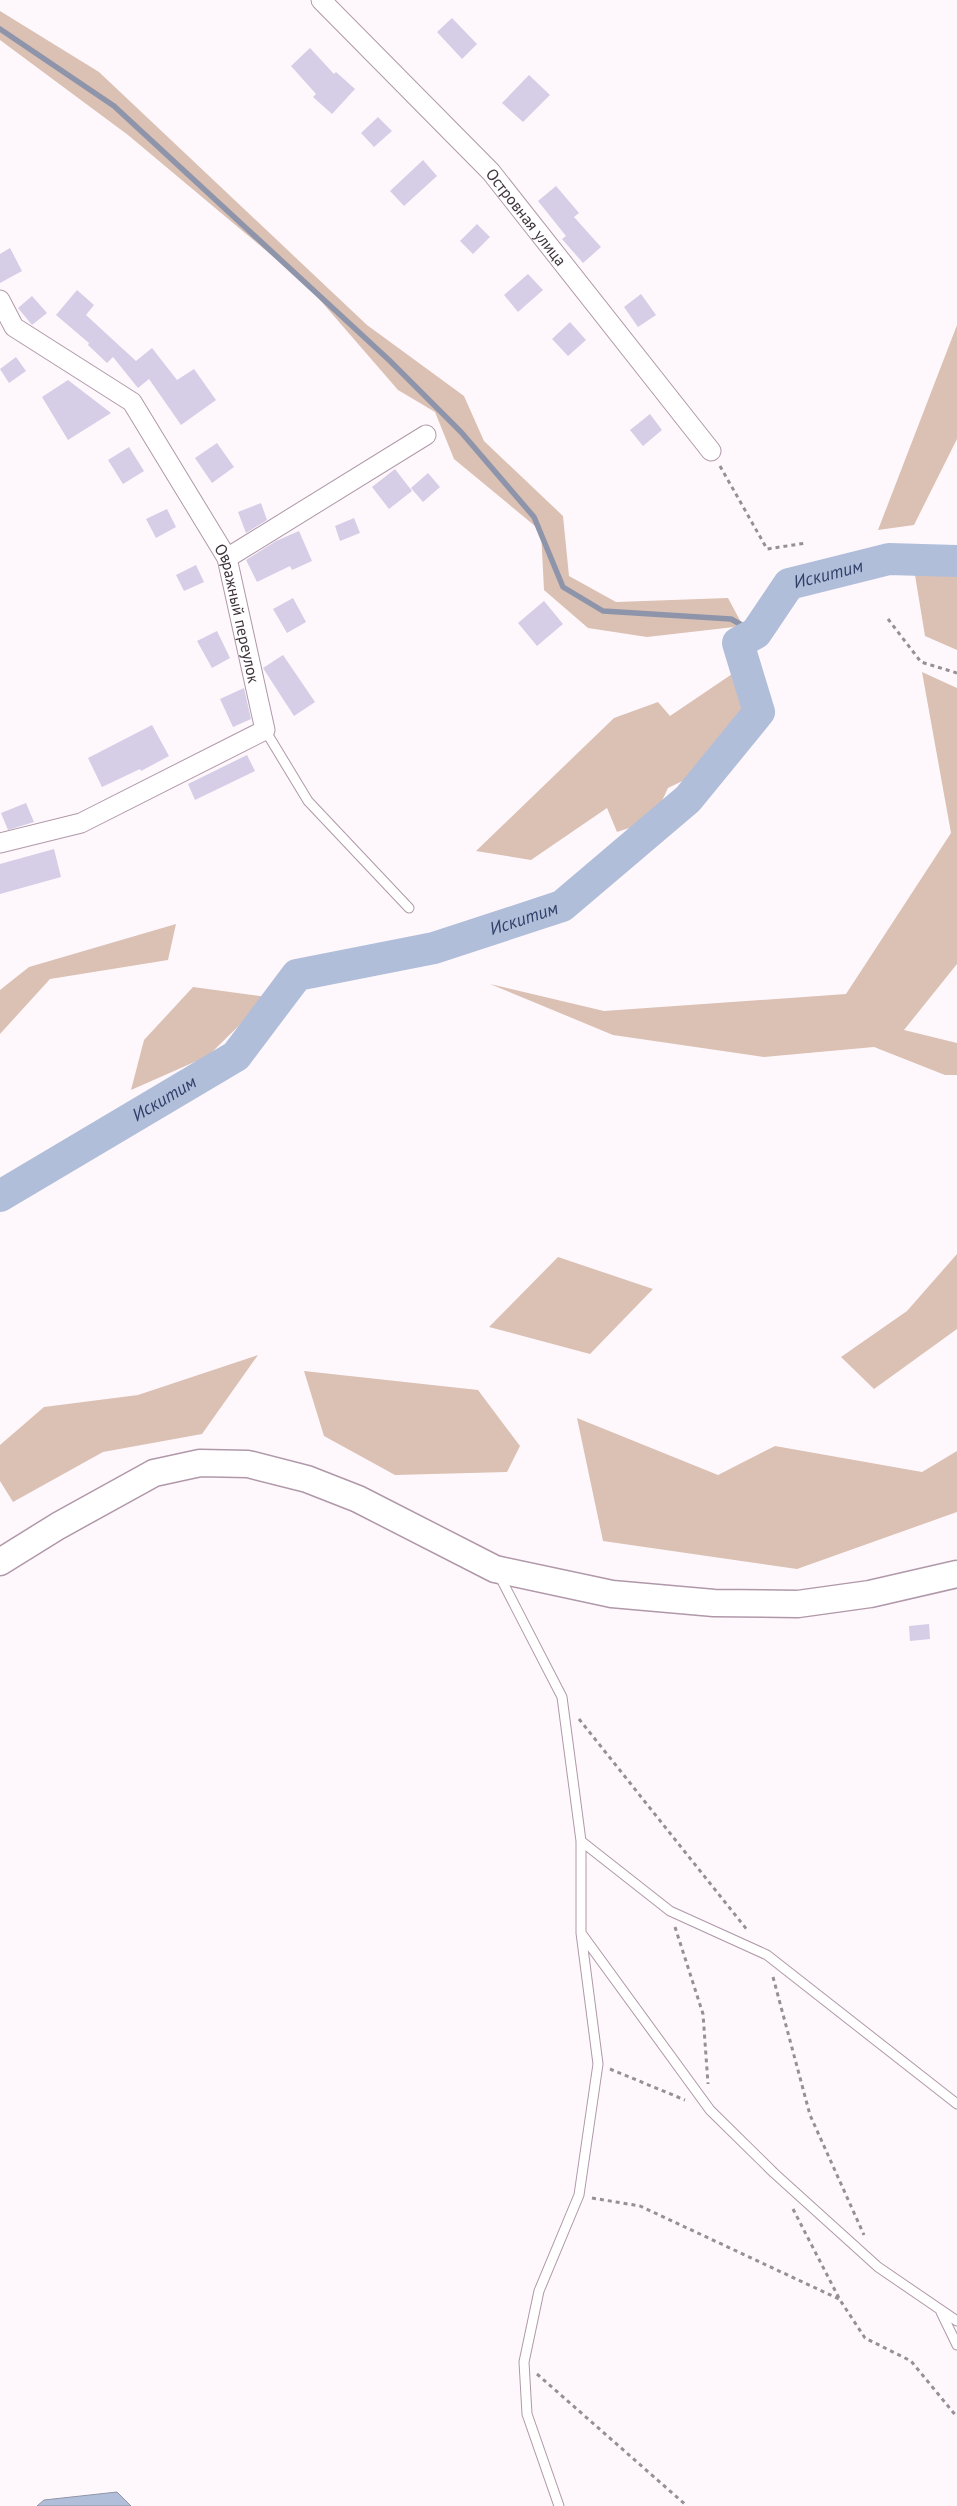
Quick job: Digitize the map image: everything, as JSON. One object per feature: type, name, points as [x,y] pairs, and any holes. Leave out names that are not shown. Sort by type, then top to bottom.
[{"type":"main road","points":[[0,1562],[58,1526],[154,1473],[200,1463],[248,1464],[307,1479],[358,1499],[495,1569],[612,1594],[714,1603],[798,1604],[870,1594],[957,1574]]},
{"type":"street","name":"Островная улица","points":[[322,0],[490,172],[711,451]]},
{"type":"street","name":"Овражный переулок","points":[[0,300],[7,329],[132,402],[227,558],[265,730]]},
{"type":"street","points":[[227,558],[426,435]]},
{"type":"street","points":[[0,843],[81,823],[265,730]]},
{"type":"lane","points":[[265,730],[308,801],[409,908]]},
{"type":"lane","points":[[495,1569],[562,1697],[581,1841],[581,1933],[598,2064],[579,2195],[539,2291],[524,2362],[527,2414],[559,2506]]},
{"type":"lane","points":[[581,1841],[670,1910],[767,1955],[957,2104]]},
{"type":"lane","points":[[581,1933],[710,2110],[774,2173],[878,2267],[957,2322]]},
{"type":"lane","points":[[940,2311],[957,2345]]},
{"type":"path","points":[[711,451],[766,549],[806,543]]},
{"type":"path","points":[[888,619],[920,662],[957,673]]},
{"type":"path","points":[[562,1697],[767,1955],[810,2115],[878,2267]]},
{"type":"path","points":[[598,2064],[710,2110],[703,2014],[670,1910]]},
{"type":"path","points":[[579,2195],[640,2206],[840,2300]]},
{"type":"path","points":[[792,2207],[840,2300],[865,2338],[911,2361],[957,2417]]},
{"type":"path","points":[[524,2362],[687,2506]]},
{"type":"shaded area","points":[[0,11],[99,72],[367,325],[464,396],[484,441],[563,516],[569,576],[616,602],[728,598],[743,626],[647,637],[588,628],[544,590],[541,531],[454,459],[435,412],[398,390],[307,285],[128,135],[0,40]]},
{"type":"shaded area","points":[[957,325],[957,439],[914,525],[878,530]]},
{"type":"shaded area","points":[[914,569],[957,571],[957,650],[925,636]]},
{"type":"shaded area","points":[[735,672],[745,712],[699,773],[668,788],[653,820],[617,832],[607,808],[531,860],[476,851],[614,718],[658,702],[670,716]]},
{"type":"shaded area","points":[[922,672],[957,688],[957,964],[904,1030],[957,1043],[957,1075],[945,1075],[874,1047],[764,1057],[613,1035],[490,984],[604,1011],[846,994],[951,833]]},
{"type":"shaded area","points":[[176,924],[168,960],[50,979],[0,1034],[0,990],[29,967]]},
{"type":"shaded area","points":[[193,987],[268,997],[208,1056],[131,1090],[144,1040]]},
{"type":"shaded area","points":[[957,1254],[957,1329],[874,1389],[841,1357],[907,1311]]},
{"type":"shaded area","points":[[558,1257],[653,1289],[590,1354],[489,1327]]},
{"type":"shaded area","points":[[258,1355],[202,1434],[103,1452],[13,1502],[0,1481],[0,1445],[44,1407],[138,1395]]},
{"type":"shaded area","points":[[304,1371],[478,1390],[520,1446],[507,1472],[395,1475],[324,1436]]},
{"type":"shaded area","points":[[577,1418],[718,1475],[775,1446],[922,1472],[957,1451],[957,1512],[797,1569],[603,1541]]},
{"type":"water","points":[[117,2492],[131,2506],[37,2506],[44,2500]]},
{"type":"building","points":[[452,18],[477,44],[462,59],[437,32]]},
{"type":"building","points":[[310,48],[334,74],[336,72],[355,89],[332,114],[313,97],[316,94],[291,66]]},
{"type":"building","points":[[529,75],[550,95],[523,122],[502,103]]},
{"type":"building","points":[[378,117],[392,131],[374,147],[361,133]]},
{"type":"building","points":[[423,160],[437,176],[404,206],[390,191]]},
{"type":"building","points":[[556,186],[579,213],[574,217],[601,247],[583,263],[562,239],[566,236],[538,201]]},
{"type":"building","points":[[477,224],[490,237],[473,254],[460,241]]},
{"type":"building","points":[[10,248],[22,271],[0,283],[0,254]]},
{"type":"building","points":[[528,274],[543,290],[518,312],[504,295]]},
{"type":"building","points":[[77,290],[94,305],[86,315],[136,361],[152,348],[177,380],[194,369],[216,400],[181,425],[149,379],[138,388],[113,357],[107,363],[88,345],[89,343],[56,315]]},
{"type":"building","points":[[641,294],[656,315],[638,327],[624,307]]},
{"type":"building","points":[[32,296],[47,313],[32,325],[18,308]]},
{"type":"building","points":[[570,322],[586,340],[568,356],[552,339]]},
{"type":"building","points":[[16,357],[26,371],[9,383],[0,369]]},
{"type":"building","points":[[68,380],[111,413],[68,440],[42,397]]},
{"type":"building","points":[[650,414],[662,430],[643,446],[630,430]]},
{"type":"building","points":[[217,443],[234,467],[212,483],[195,458]]},
{"type":"building","points":[[129,447],[144,471],[123,484],[108,460]]},
{"type":"building","points":[[395,469],[412,491],[389,509],[372,487]]},
{"type":"building","points":[[428,473],[440,487],[423,502],[411,488]]},
{"type":"building","points":[[261,503],[267,520],[246,533],[238,512]]},
{"type":"building","points":[[167,509],[176,527],[156,538],[146,519]]},
{"type":"building","points":[[354,518],[360,533],[340,541],[335,526]]},
{"type":"building","points":[[299,531],[312,561],[292,570],[290,566],[257,582],[246,560],[276,541]]},
{"type":"building","points":[[196,565],[204,582],[184,591],[176,575]]},
{"type":"building","points":[[293,598],[306,622],[287,633],[273,609]]},
{"type":"building","points":[[544,601],[563,624],[537,646],[518,623]]},
{"type":"building","points":[[217,631],[230,658],[212,668],[197,641]]},
{"type":"building","points":[[283,655],[315,702],[294,716],[263,668]]},
{"type":"building","points":[[244,688],[251,719],[233,727],[220,699]]},
{"type":"building","points":[[152,725],[169,756],[141,771],[140,769],[102,787],[88,758]]},
{"type":"building","points":[[247,755],[255,771],[195,800],[188,784]]},
{"type":"building","points":[[26,803],[34,822],[8,830],[1,813]]},
{"type":"building","points":[[54,849],[61,877],[0,894],[0,864]]},
{"type":"building","points":[[929,1624],[930,1639],[910,1641],[909,1626]]},
{"type":"waterway","points":[[0,29],[114,106],[389,360],[461,432],[534,517],[563,587],[603,611],[731,619],[756,633]]},
{"type":"waterway","name":"Искитим","points":[[0,1196],[236,1056],[297,975],[434,948],[562,906],[688,799],[759,712],[738,643],[756,633],[789,584],[889,559],[957,561]]}]
